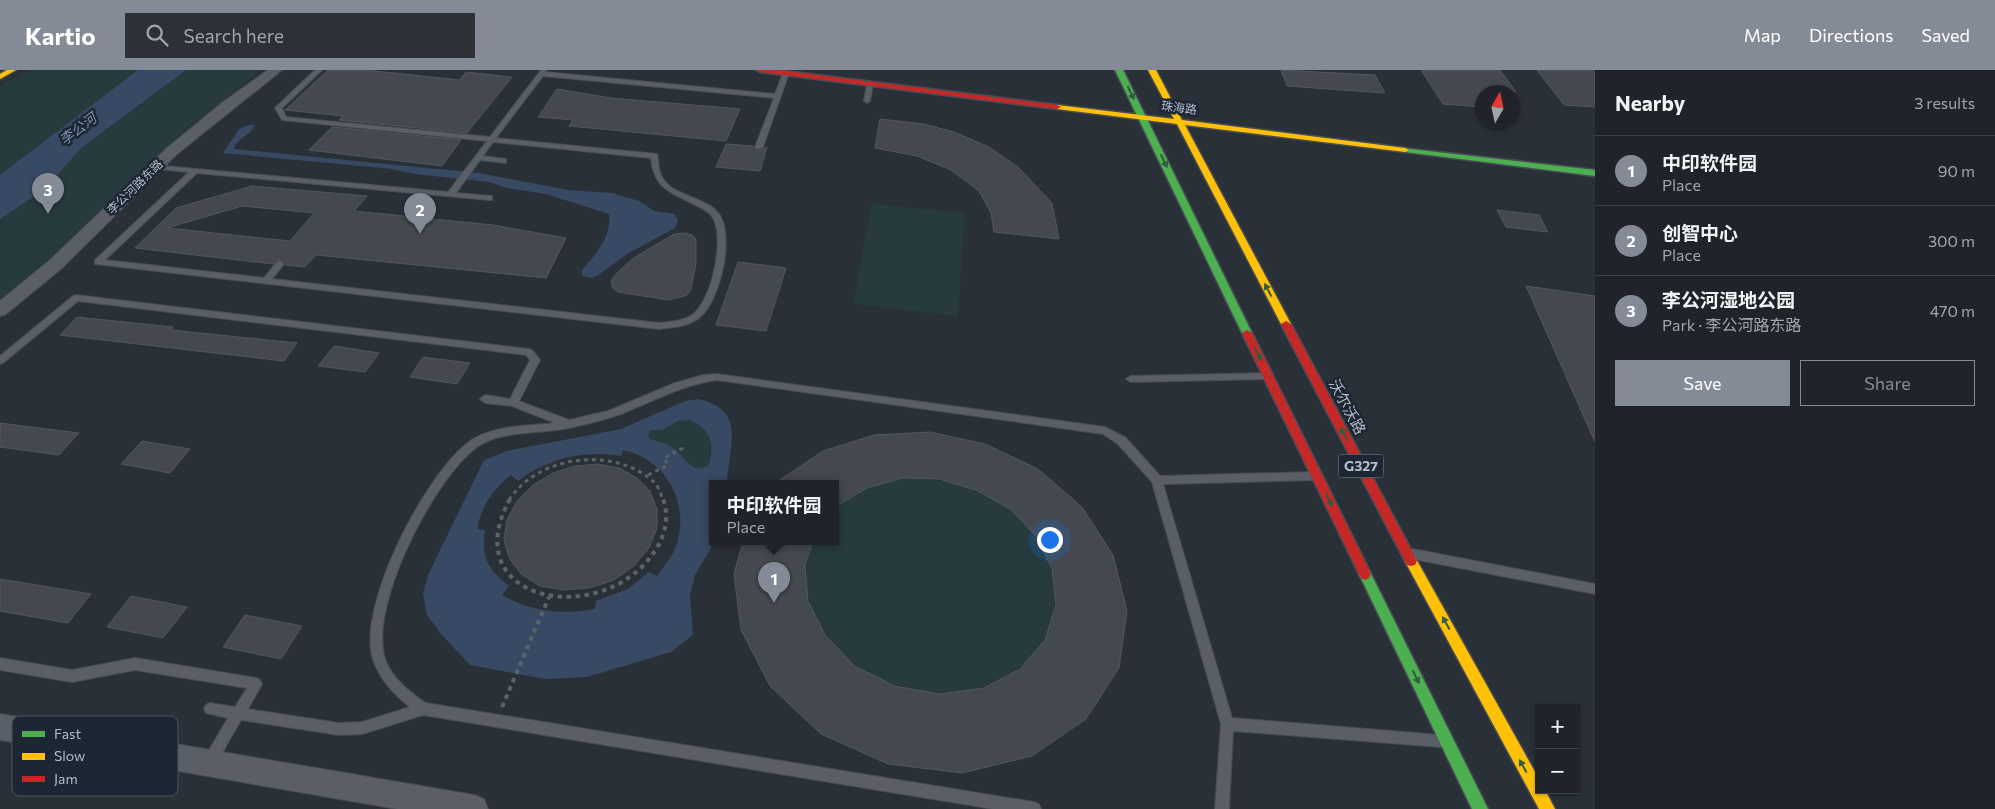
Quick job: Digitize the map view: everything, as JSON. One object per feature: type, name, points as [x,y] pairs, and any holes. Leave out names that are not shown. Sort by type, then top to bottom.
[{"type":"main road","points":[[0,77],[12,70]]},
{"type":"main road","name":"珠海路","points":[[760,70],[1595,173]]},
{"type":"main road","name":"G327","points":[[1119,70],[1480,809]]},
{"type":"main road","name":"沃尔沃路","points":[[1152,70],[1407,553],[1547,809]]},
{"type":"street","name":"李公河路东路","points":[[0,310],[56,264],[156,167],[228,105],[276,70]]},
{"type":"street","points":[[178,758],[474,809]]},
{"type":"lane","points":[[195,171],[98,262],[659,326],[685,322],[699,314],[711,292],[719,264],[722,236],[716,214],[695,200],[671,192],[660,182],[654,170],[654,156],[284,119],[278,108],[319,70]]},
{"type":"lane","points":[[450,195],[543,72],[778,96]]},
{"type":"lane","points":[[759,147],[786,73]]},
{"type":"lane","points":[[867,101],[870,84]]},
{"type":"lane","points":[[478,158],[503,161]]},
{"type":"lane","points":[[156,167],[489,198]]},
{"type":"lane","points":[[266,281],[280,264]]},
{"type":"lane","points":[[0,361],[76,298],[529,352],[535,360],[514,403]]},
{"type":"lane","points":[[1131,379],[1269,376]]},
{"type":"lane","points":[[1034,809],[423,709],[400,693],[386,673],[377,655],[376,635],[379,609],[410,532],[460,455],[475,443],[502,434],[568,424],[616,411],[689,381],[717,377],[1105,430],[1122,441],[1156,480],[1227,724],[1222,809]]},
{"type":"lane","points":[[485,399],[514,403],[568,424]]},
{"type":"lane","points":[[1156,480],[1317,476]]},
{"type":"lane","points":[[1407,553],[1595,589]]},
{"type":"lane","points":[[0,664],[72,676],[135,664],[256,684],[209,763]]},
{"type":"lane","points":[[210,709],[339,729],[362,728],[423,709]]},
{"type":"lane","points":[[1227,724],[1448,742]]},
{"type":"path","points":[[648,475],[668,465],[664,458],[686,447]]},
{"type":"path","points":[[588,458],[610,459],[631,465],[648,475],[660,490],[667,508],[667,528],[660,548],[646,566],[626,582],[601,593],[575,598],[549,597],[527,589],[510,576],[499,559],[496,533],[499,519],[509,500],[530,479],[543,471],[565,462],[588,458]]},
{"type":"path","points":[[496,721],[549,597]]},
{"type":"green space","points":[[29,70],[262,70],[185,130],[47,261],[0,301],[0,86]]},
{"type":"green space","points":[[872,204],[965,213],[958,316],[853,304]]},
{"type":"green space","points":[[689,420],[702,427],[709,438],[711,451],[708,466],[697,468],[692,466],[672,447],[649,438],[648,434],[651,430],[662,430],[678,421]]},
{"type":"green space","points":[[902,478],[949,482],[967,486],[1005,505],[1027,526],[1044,552],[1053,579],[1054,607],[1046,634],[1029,659],[1001,679],[982,687],[944,693],[900,686],[879,678],[859,667],[841,651],[821,627],[809,601],[807,573],[809,558],[812,545],[839,545],[839,506],[867,488]]},
{"type":"water","name":"李公河","points":[[138,70],[186,70],[81,148],[45,189],[0,219],[0,175]]},
{"type":"water","points":[[252,124],[255,125],[253,129],[235,145],[234,149],[479,173],[568,190],[612,193],[639,201],[654,211],[675,214],[678,221],[675,228],[627,254],[597,276],[592,278],[582,276],[582,270],[602,244],[608,230],[609,214],[546,194],[507,188],[489,182],[415,174],[392,169],[223,153],[239,129]]},
{"type":"water","points":[[699,399],[714,405],[724,412],[730,421],[732,444],[727,480],[709,480],[709,545],[711,545],[711,548],[695,575],[690,595],[693,635],[671,652],[587,677],[545,679],[470,665],[442,635],[427,615],[423,594],[428,575],[484,460],[507,451],[621,429],[685,401]],"holes":[[[689,420],[696,423],[706,432],[711,445],[708,466],[702,468],[692,466],[672,447],[649,438],[648,435],[651,430],[662,430],[678,421]],[[623,450],[638,455],[652,463],[663,473],[677,500],[680,515],[680,530],[676,546],[657,576],[649,572],[628,589],[596,601],[595,609],[583,611],[547,611],[513,601],[502,595],[509,586],[491,568],[485,556],[485,530],[477,529],[485,506],[498,487],[511,475],[518,481],[554,461],[580,455],[607,454],[621,456]]]},
{"type":"building","points":[[328,70],[365,70],[460,80],[466,72],[512,77],[467,133],[339,120],[343,116],[285,110]]},
{"type":"building","points":[[1281,70],[1375,75],[1385,93],[1287,86]]},
{"type":"building","points":[[1421,70],[1500,70],[1511,85],[1475,85],[1475,106],[1443,104]]},
{"type":"building","points":[[1537,70],[1595,70],[1595,107],[1564,105]]},
{"type":"building","points":[[557,89],[611,98],[740,109],[726,141],[569,126],[573,120],[538,117]]},
{"type":"building","points":[[880,119],[923,124],[954,132],[989,147],[1018,167],[1052,203],[1059,239],[994,232],[991,213],[979,191],[951,170],[917,156],[875,148]]},
{"type":"building","points":[[332,127],[461,140],[442,166],[309,150]]},
{"type":"building","points":[[726,144],[753,146],[758,151],[767,147],[760,171],[716,167]]},
{"type":"building","points":[[252,186],[367,196],[354,211],[493,225],[566,238],[546,278],[316,255],[305,267],[285,265],[279,259],[273,264],[135,248],[176,208]],"holes":[[[242,206],[314,213],[290,241],[167,228]]]},
{"type":"building","points":[[1497,210],[1539,215],[1548,232],[1506,227]]},
{"type":"building","points":[[684,233],[692,235],[696,239],[696,263],[691,289],[687,295],[669,300],[618,292],[613,288],[611,282],[614,276],[632,259],[674,234]]},
{"type":"building","points":[[738,262],[786,268],[766,331],[716,325]]},
{"type":"building","points":[[1526,286],[1595,296],[1595,442]]},
{"type":"building","points":[[77,317],[173,327],[171,330],[297,343],[284,361],[60,335]]},
{"type":"building","points":[[334,346],[379,353],[365,372],[318,366]]},
{"type":"building","points":[[423,357],[470,363],[457,384],[410,377]]},
{"type":"building","points":[[0,423],[79,433],[59,455],[0,447]]},
{"type":"building","points":[[930,432],[985,444],[1038,469],[1082,507],[1113,555],[1127,611],[1119,668],[1086,719],[1032,756],[962,773],[888,764],[821,734],[770,686],[741,630],[734,574],[742,545],[812,545],[805,565],[808,601],[825,635],[855,666],[895,686],[940,694],[984,688],[1020,669],[1045,640],[1056,605],[1052,569],[1036,536],[1010,509],[976,490],[939,479],[902,478],[867,488],[839,505],[839,480],[780,480],[823,451],[874,435]]},
{"type":"building","points":[[142,441],[190,449],[170,473],[121,464]]},
{"type":"building","points":[[598,464],[619,468],[637,478],[650,491],[657,509],[657,528],[649,548],[634,566],[614,580],[589,588],[564,590],[540,586],[521,574],[509,558],[504,539],[507,520],[517,501],[533,485],[553,473],[575,466]]},
{"type":"building","points":[[0,579],[91,594],[68,623],[0,611]]},
{"type":"building","points":[[131,596],[187,607],[163,638],[107,627]]},
{"type":"building","points":[[245,615],[302,626],[281,659],[223,647]]},
{"type":"traffic: fast","points":[[1119,70],[1247,333]]},
{"type":"traffic: fast","points":[[1405,150],[1595,173]]},
{"type":"traffic: fast","points":[[1365,574],[1480,809]]},
{"type":"traffic: slow","points":[[0,77],[12,70]]},
{"type":"traffic: slow","points":[[1152,70],[1286,324]]},
{"type":"traffic: slow","points":[[1057,107],[1405,150]]},
{"type":"traffic: slow","points":[[1411,561],[1547,809]]},
{"type":"traffic: jam","points":[[760,70],[1057,107]]},
{"type":"traffic: jam","points":[[1286,324],[1411,561]]},
{"type":"traffic: jam","points":[[1247,333],[1365,574]]},
{"type":"place","name":"李公河湿地公园","points":[[48,214]]},
{"type":"place","name":"创智中心","points":[[420,234]]},
{"type":"place","name":"中印软件园","points":[[774,603]]}]
